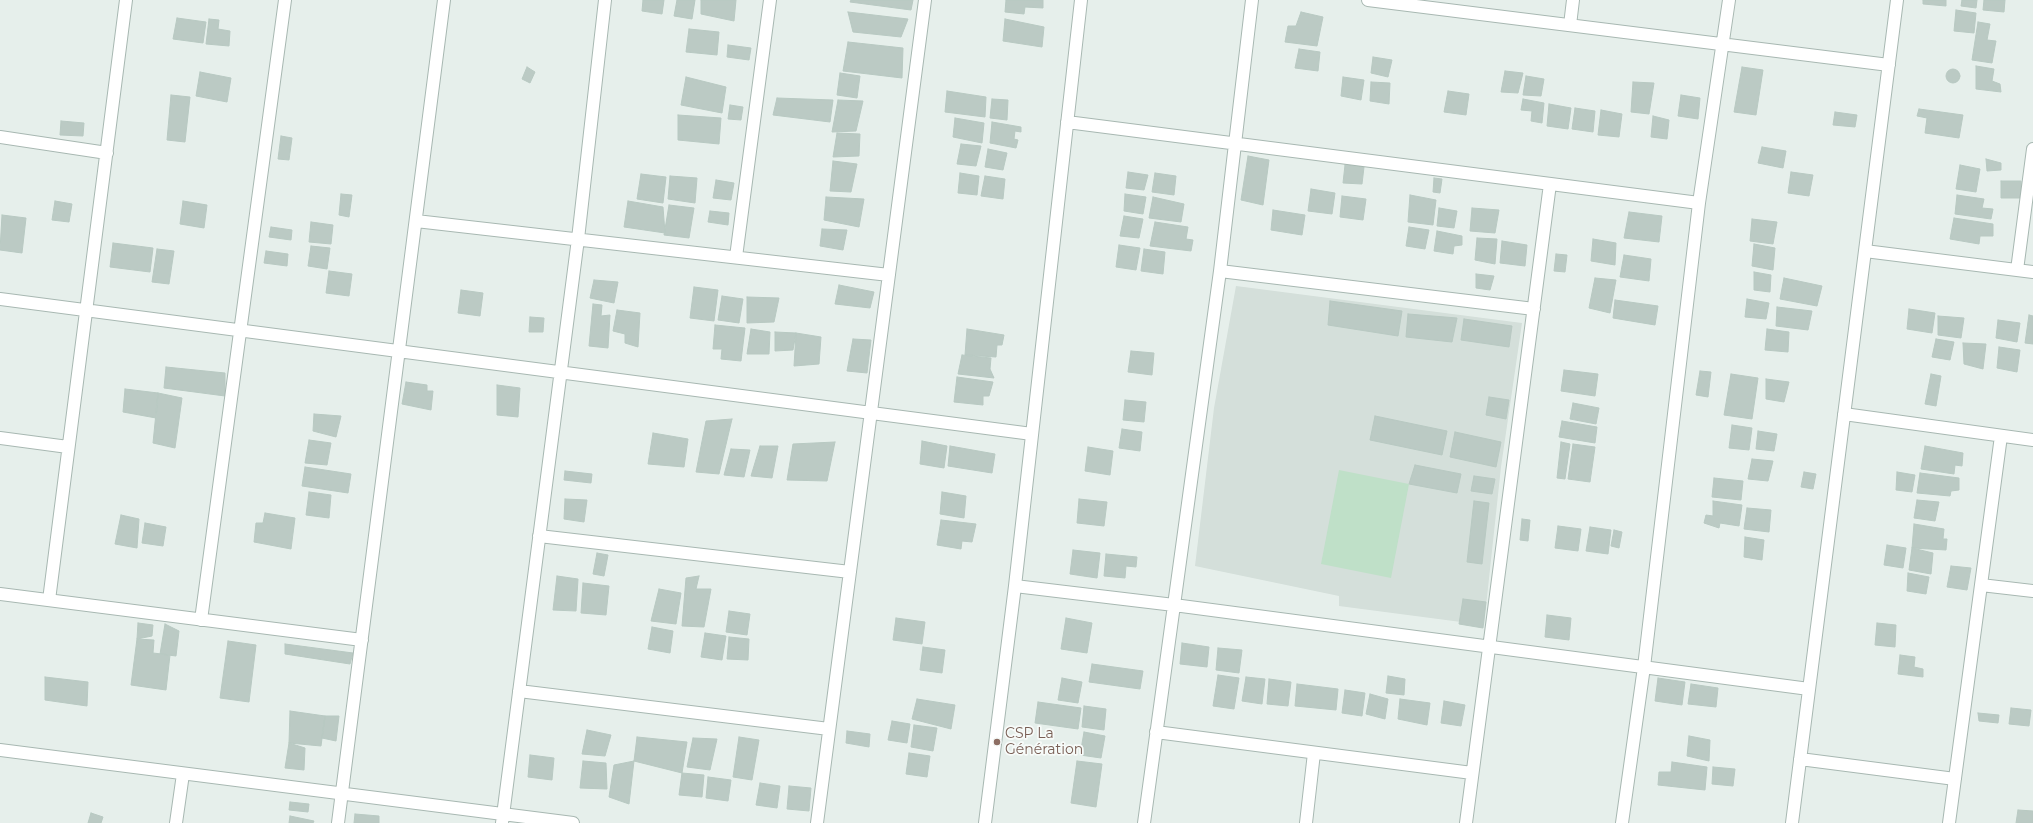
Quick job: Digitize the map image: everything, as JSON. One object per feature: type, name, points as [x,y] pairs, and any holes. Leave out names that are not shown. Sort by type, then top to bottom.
[{"type":"street","points":[[49,600],[126,0]]},
{"type":"street","points":[[201,620],[285,0]]},
{"type":"street","points":[[338,823],[444,0]]},
{"type":"street","points":[[502,819],[578,239],[605,0]]},
{"type":"street","points":[[736,257],[770,0]]},
{"type":"street","points":[[817,823],[925,0]]},
{"type":"street","points":[[985,823],[1015,586],[1081,0]]},
{"type":"street","points":[[1144,823],[1220,271],[1252,0]]},
{"type":"street","points":[[1368,0],[1889,65]]},
{"type":"street","points":[[1570,25],[1573,0]]},
{"type":"street","points":[[1622,823],[1644,667],[1699,203],[1729,0]]},
{"type":"street","points":[[1792,823],[1897,0]]},
{"type":"street","points":[[1067,122],[1235,145],[1699,203]]},
{"type":"street","points":[[0,137],[106,153]]},
{"type":"street","points":[[2016,270],[2033,149]]},
{"type":"street","points":[[1466,823],[1550,184]]},
{"type":"street","points":[[416,221],[889,274]]},
{"type":"street","points":[[1865,251],[2033,272]]},
{"type":"street","points":[[1220,271],[1534,309]]},
{"type":"street","points":[[0,299],[1032,434]]},
{"type":"street","points":[[1844,414],[2033,440]]},
{"type":"street","points":[[1949,823],[2001,436]]},
{"type":"street","points":[[0,438],[68,447]]},
{"type":"street","points":[[539,536],[850,572]]},
{"type":"street","points":[[1981,585],[2033,591]]},
{"type":"street","points":[[1015,586],[1174,605],[1809,689]]},
{"type":"street","points":[[0,594],[362,640]]},
{"type":"street","points":[[519,691],[830,729]]},
{"type":"street","points":[[1156,732],[1472,773]]},
{"type":"street","points":[[0,750],[342,794],[502,819],[573,823]]},
{"type":"street","points":[[1306,823],[1314,753]]},
{"type":"street","points":[[1800,759],[1955,779]]},
{"type":"street","points":[[176,823],[183,774]]},
{"type":"shaded area","points":[[1236,286],[1522,323],[1501,467],[1484,625],[1339,606],[1339,596],[1195,566],[1214,408]]},
{"type":"green space","points":[[1339,470],[1409,484],[1391,578],[1321,564]]},
{"type":"building","points":[[643,0],[664,0],[662,14],[642,11]]},
{"type":"building","points":[[677,0],[695,0],[692,19],[674,16]]},
{"type":"building","points":[[701,0],[736,0],[734,21],[701,14]]},
{"type":"building","points":[[851,0],[913,0],[911,10],[850,2]]},
{"type":"building","points":[[1006,0],[1043,0],[1043,8],[1025,7],[1024,14],[1005,12]]},
{"type":"building","points":[[1923,0],[1946,0],[1946,6],[1923,4]]},
{"type":"building","points":[[1962,0],[1977,0],[1976,8],[1961,6]]},
{"type":"building","points":[[1984,0],[2005,0],[2004,12],[1983,10]]},
{"type":"building","points":[[1956,10],[1976,13],[1974,33],[1954,31]]},
{"type":"building","points":[[848,12],[908,19],[901,37],[853,32]]},
{"type":"building","points":[[1301,12],[1323,17],[1317,46],[1285,42],[1288,26],[1296,26]]},
{"type":"building","points":[[177,18],[206,22],[203,43],[173,39]]},
{"type":"building","points":[[209,19],[219,20],[218,29],[230,31],[229,46],[206,44]]},
{"type":"building","points":[[1005,19],[1044,27],[1042,47],[1003,41]]},
{"type":"building","points":[[1978,22],[1990,24],[1987,40],[1996,41],[1992,63],[1972,60]]},
{"type":"building","points":[[689,29],[719,32],[717,55],[686,52]]},
{"type":"building","points":[[848,42],[903,48],[902,78],[843,71]]},
{"type":"building","points":[[728,45],[751,48],[749,60],[727,57]]},
{"type":"building","points":[[1299,49],[1320,52],[1318,71],[1295,68]]},
{"type":"building","points":[[1373,57],[1392,60],[1388,77],[1371,73]]},
{"type":"building","points":[[1976,66],[1994,69],[1992,81],[2000,84],[2001,92],[1976,89]]},
{"type":"building","points":[[527,67],[535,72],[530,83],[522,79]]},
{"type":"building","points":[[1742,67],[1763,70],[1756,115],[1734,112]]},
{"type":"building","points":[[1953,69],[1958,71],[1960,76],[1958,81],[1953,83],[1948,81],[1946,76],[1948,71]]},
{"type":"building","points":[[1505,71],[1523,73],[1518,93],[1501,92]]},
{"type":"building","points":[[200,72],[231,78],[227,102],[196,96]]},
{"type":"building","points":[[840,73],[860,76],[857,98],[837,95]]},
{"type":"building","points":[[1526,76],[1544,79],[1541,96],[1523,95]]},
{"type":"building","points":[[686,77],[726,87],[722,113],[681,105]]},
{"type":"building","points":[[1343,77],[1364,80],[1361,100],[1341,96]]},
{"type":"building","points":[[1371,82],[1390,83],[1389,104],[1370,101]]},
{"type":"building","points":[[1633,82],[1654,83],[1649,114],[1631,112]]},
{"type":"building","points":[[947,91],[986,97],[985,117],[945,112]]},
{"type":"building","points":[[1448,91],[1469,94],[1466,115],[1444,112]]},
{"type":"building","points":[[171,95],[190,97],[185,142],[167,140]]},
{"type":"building","points":[[1681,95],[1700,98],[1698,119],[1678,116]]},
{"type":"building","points":[[777,98],[833,100],[830,122],[773,115]]},
{"type":"building","points":[[992,99],[1008,100],[1007,120],[990,118]]},
{"type":"building","points":[[1523,99],[1544,103],[1542,123],[1531,121],[1532,111],[1521,110]]},
{"type":"building","points":[[838,100],[863,101],[856,131],[832,132]]},
{"type":"building","points":[[1549,104],[1571,108],[1568,129],[1547,126]]},
{"type":"building","points":[[730,105],[743,107],[741,120],[728,119]]},
{"type":"building","points":[[1575,108],[1595,111],[1593,132],[1572,129]]},
{"type":"building","points":[[1919,109],[1963,115],[1959,138],[1925,133],[1927,118],[1917,116]]},
{"type":"building","points":[[1601,110],[1622,114],[1619,137],[1598,135]]},
{"type":"building","points":[[1835,112],[1857,115],[1855,127],[1833,125]]},
{"type":"building","points":[[678,115],[721,118],[719,144],[678,140]]},
{"type":"building","points":[[1653,116],[1669,120],[1667,139],[1651,137]]},
{"type":"building","points":[[955,118],[984,123],[982,143],[953,137]]},
{"type":"building","points":[[61,121],[84,123],[83,136],[60,135]]},
{"type":"building","points":[[992,122],[1021,127],[1021,132],[1015,131],[1014,139],[1018,140],[1016,148],[990,143]]},
{"type":"building","points":[[837,133],[860,134],[859,156],[833,157]]},
{"type":"building","points":[[281,136],[292,138],[289,160],[278,159]]},
{"type":"building","points":[[961,144],[981,146],[976,166],[957,164]]},
{"type":"building","points":[[1762,147],[1786,151],[1783,168],[1758,163]]},
{"type":"building","points":[[988,149],[1007,153],[1003,170],[985,167]]},
{"type":"building","points":[[1248,156],[1269,160],[1263,205],[1241,200]]},
{"type":"building","points":[[1986,159],[2001,163],[2001,170],[1987,171]]},
{"type":"building","points":[[833,161],[857,164],[851,192],[830,191]]},
{"type":"building","points":[[1345,165],[1364,167],[1362,184],[1343,183]]},
{"type":"building","points":[[1960,165],[1980,169],[1976,192],[1956,189]]},
{"type":"building","points":[[1128,172],[1148,175],[1144,190],[1126,188]]},
{"type":"building","points":[[1791,172],[1813,175],[1809,196],[1788,193]]},
{"type":"building","points":[[960,173],[979,176],[977,195],[958,193]]},
{"type":"building","points":[[1155,173],[1176,176],[1174,195],[1152,192]]},
{"type":"building","points":[[641,174],[666,177],[663,203],[637,199]]},
{"type":"building","points":[[670,176],[697,178],[695,203],[668,199]]},
{"type":"building","points":[[985,176],[1005,179],[1003,199],[981,196]]},
{"type":"building","points":[[1434,178],[1442,179],[1440,193],[1433,192]]},
{"type":"building","points":[[716,180],[734,183],[731,200],[713,198]]},
{"type":"building","points":[[2001,181],[2021,181],[2021,198],[2001,198]]},
{"type":"building","points":[[1311,189],[1335,193],[1332,214],[1308,211]]},
{"type":"building","points":[[341,194],[352,195],[349,217],[339,215]]},
{"type":"building","points":[[1125,194],[1146,197],[1143,214],[1124,211]]},
{"type":"building","points":[[1410,195],[1436,200],[1433,225],[1408,222]]},
{"type":"building","points":[[1957,195],[1984,199],[1982,208],[1993,209],[1991,219],[1955,214]]},
{"type":"building","points":[[1342,196],[1366,199],[1363,220],[1340,217]]},
{"type":"building","points":[[826,197],[864,199],[859,227],[824,220]]},
{"type":"building","points":[[1153,197],[1184,204],[1181,222],[1149,218]]},
{"type":"building","points":[[55,201],[72,204],[69,222],[52,220]]},
{"type":"building","points":[[183,201],[207,205],[204,228],[180,224]]},
{"type":"building","points":[[628,201],[663,207],[665,233],[624,227]]},
{"type":"building","points":[[669,205],[694,208],[689,238],[664,235]]},
{"type":"building","points":[[1439,208],[1457,211],[1454,228],[1437,226]]},
{"type":"building","points":[[1472,208],[1499,210],[1495,233],[1470,231]]},
{"type":"building","points":[[1273,210],[1305,215],[1302,235],[1271,230]]},
{"type":"building","points":[[710,211],[729,213],[728,225],[708,222]]},
{"type":"building","points":[[1629,212],[1662,216],[1659,242],[1624,238]]},
{"type":"building","points":[[2,215],[26,218],[22,253],[0,250]]},
{"type":"building","points":[[1124,216],[1143,219],[1139,238],[1120,236]]},
{"type":"building","points":[[1954,218],[1993,224],[1993,236],[1980,236],[1979,244],[1950,239]]},
{"type":"building","points":[[1752,219],[1777,222],[1773,244],[1750,241]]},
{"type":"building","points":[[311,222],[333,225],[331,244],[309,242]]},
{"type":"building","points":[[1155,222],[1188,227],[1186,239],[1193,240],[1191,251],[1150,246]]},
{"type":"building","points":[[271,227],[292,230],[291,240],[269,237]]},
{"type":"building","points":[[1409,227],[1429,230],[1425,249],[1406,246]]},
{"type":"building","points":[[822,229],[847,230],[843,250],[820,246]]},
{"type":"building","points":[[1437,231],[1462,236],[1462,245],[1454,246],[1453,254],[1434,251]]},
{"type":"building","points":[[1477,238],[1497,239],[1495,264],[1475,260]]},
{"type":"building","points":[[1593,239],[1616,243],[1615,265],[1591,261]]},
{"type":"building","points":[[1502,241],[1527,245],[1525,266],[1500,263]]},
{"type":"building","points":[[113,243],[153,248],[150,272],[110,267]]},
{"type":"building","points":[[1754,244],[1775,248],[1773,270],[1752,266]]},
{"type":"building","points":[[1119,245],[1140,248],[1136,270],[1116,267]]},
{"type":"building","points":[[311,246],[330,248],[327,269],[308,266]]},
{"type":"building","points":[[157,249],[174,251],[169,284],[152,282]]},
{"type":"building","points":[[1144,249],[1165,252],[1163,274],[1141,271]]},
{"type":"building","points":[[266,251],[288,254],[287,266],[264,263]]},
{"type":"building","points":[[1556,254],[1567,255],[1565,272],[1554,271]]},
{"type":"building","points":[[1624,255],[1651,259],[1649,281],[1620,277]]},
{"type":"building","points":[[329,271],[352,274],[349,296],[326,293]]},
{"type":"building","points":[[1754,272],[1771,275],[1770,292],[1754,290]]},
{"type":"building","points":[[1476,274],[1494,276],[1490,290],[1476,288]]},
{"type":"building","points":[[1595,278],[1616,280],[1610,313],[1589,308]]},
{"type":"building","points":[[1784,278],[1822,286],[1817,306],[1780,299]]},
{"type":"building","points":[[594,280],[618,282],[614,303],[590,298]]},
{"type":"building","points":[[839,285],[874,292],[870,308],[835,304]]},
{"type":"building","points":[[694,287],[718,290],[714,321],[690,318]]},
{"type":"building","points":[[461,290],[483,293],[480,316],[458,313]]},
{"type":"building","points":[[722,296],[743,299],[739,323],[718,320]]},
{"type":"building","points":[[747,297],[779,298],[774,322],[747,323]]},
{"type":"building","points":[[1747,299],[1769,303],[1766,319],[1745,317]]},
{"type":"building","points":[[1615,300],[1658,306],[1655,325],[1613,318]]},
{"type":"building","points":[[1330,301],[1402,311],[1398,336],[1328,325]]},
{"type":"building","points":[[593,304],[602,305],[601,316],[610,315],[608,348],[589,346]]},
{"type":"building","points":[[1777,307],[1812,311],[1808,330],[1776,326]]},
{"type":"building","points":[[1909,309],[1935,313],[1932,333],[1907,329]]},
{"type":"building","points":[[617,310],[640,313],[638,347],[625,343],[625,334],[613,331]]},
{"type":"building","points":[[1408,314],[1457,318],[1452,342],[1406,337]]},
{"type":"building","points":[[2029,315],[2033,316],[2033,344],[2025,343]]},
{"type":"building","points":[[1938,316],[1964,318],[1961,338],[1938,335]]},
{"type":"building","points":[[530,317],[544,318],[543,332],[529,332]]},
{"type":"building","points":[[1464,319],[1512,326],[1509,347],[1461,340]]},
{"type":"building","points":[[1998,320],[2020,323],[2017,342],[1996,338]]},
{"type":"building","points":[[715,325],[745,328],[741,361],[721,359],[722,349],[713,349]]},
{"type":"building","points":[[751,329],[770,332],[769,354],[747,354]]},
{"type":"building","points":[[967,329],[1004,335],[1002,345],[997,345],[996,357],[965,355]]},
{"type":"building","points":[[1767,329],[1789,332],[1788,352],[1765,350]]},
{"type":"building","points":[[775,332],[796,333],[793,350],[775,351]]},
{"type":"building","points":[[796,333],[821,337],[819,364],[794,366]]},
{"type":"building","points":[[853,339],[871,340],[867,373],[847,371]]},
{"type":"building","points":[[1936,339],[1954,342],[1950,360],[1932,357]]},
{"type":"building","points":[[1963,343],[1986,344],[1983,369],[1964,364]]},
{"type":"building","points":[[1999,347],[2020,350],[2017,372],[1997,368]]},
{"type":"building","points":[[1131,351],[1154,353],[1152,375],[1128,372]]},
{"type":"building","points":[[962,355],[991,358],[990,369],[994,378],[958,374]]},
{"type":"building","points":[[166,367],[225,373],[225,396],[164,388]]},
{"type":"building","points":[[1564,370],[1598,374],[1595,396],[1561,391]]},
{"type":"building","points":[[1700,371],[1711,372],[1708,397],[1696,395]]},
{"type":"building","points":[[1731,374],[1758,378],[1752,419],[1724,415]]},
{"type":"building","points":[[1931,374],[1941,376],[1936,406],[1925,404]]},
{"type":"building","points":[[957,377],[993,382],[989,396],[983,396],[983,405],[954,402]]},
{"type":"building","points":[[1766,379],[1789,382],[1784,402],[1766,399]]},
{"type":"building","points":[[406,382],[427,385],[427,391],[433,391],[431,410],[402,404]]},
{"type":"building","points":[[497,385],[520,388],[518,417],[497,415]]},
{"type":"building","points":[[125,389],[158,393],[156,418],[123,412]]},
{"type":"building","points":[[158,393],[182,398],[175,448],[153,443]]},
{"type":"building","points":[[1489,397],[1509,400],[1506,419],[1486,415]]},
{"type":"building","points":[[1125,400],[1146,402],[1144,422],[1123,420]]},
{"type":"building","points":[[1573,403],[1599,408],[1596,424],[1570,419]]},
{"type":"building","points":[[314,414],[341,416],[336,437],[313,431]]},
{"type":"building","points":[[1375,416],[1447,431],[1442,455],[1370,440]]},
{"type":"building","points":[[732,419],[719,474],[696,472],[706,421]]},
{"type":"building","points":[[1562,421],[1597,427],[1595,443],[1559,437]]},
{"type":"building","points":[[1732,425],[1752,428],[1749,450],[1729,448]]},
{"type":"building","points":[[1122,429],[1142,432],[1140,451],[1119,448]]},
{"type":"building","points":[[1758,431],[1777,434],[1774,451],[1756,449]]},
{"type":"building","points":[[1455,432],[1501,442],[1496,467],[1450,457]]},
{"type":"building","points":[[653,433],[688,439],[684,467],[648,464]]},
{"type":"building","points":[[309,440],[331,443],[327,465],[305,463]]},
{"type":"building","points":[[922,441],[947,446],[944,468],[920,464]]},
{"type":"building","points":[[835,442],[827,481],[787,480],[793,444]]},
{"type":"building","points":[[1561,442],[1570,444],[1565,479],[1557,478]]},
{"type":"building","points":[[1573,444],[1595,447],[1590,482],[1568,479]]},
{"type":"building","points":[[760,446],[778,446],[772,478],[751,476]]},
{"type":"building","points":[[950,446],[995,454],[992,473],[948,466]]},
{"type":"building","points":[[1925,446],[1963,453],[1962,466],[1955,465],[1954,474],[1921,469]]},
{"type":"building","points":[[1088,447],[1113,451],[1110,475],[1085,471]]},
{"type":"building","points":[[731,449],[750,450],[744,477],[724,475]]},
{"type":"building","points":[[1752,459],[1773,461],[1768,481],[1748,479]]},
{"type":"building","points":[[1415,465],[1461,474],[1457,493],[1409,484]]},
{"type":"building","points":[[305,467],[351,474],[348,493],[302,486]]},
{"type":"building","points":[[565,471],[592,474],[591,483],[564,480]]},
{"type":"building","points":[[1804,472],[1816,474],[1813,489],[1801,487]]},
{"type":"building","points":[[1897,472],[1915,475],[1912,492],[1896,490]]},
{"type":"building","points":[[1920,473],[1959,478],[1959,490],[1951,491],[1950,496],[1917,493]]},
{"type":"building","points":[[1474,476],[1495,479],[1492,494],[1471,491]]},
{"type":"building","points":[[1714,478],[1743,481],[1741,500],[1712,497]]},
{"type":"building","points":[[309,492],[331,495],[329,518],[306,515]]},
{"type":"building","points":[[942,492],[966,496],[964,518],[940,514]]},
{"type":"building","points":[[565,499],[587,500],[584,522],[564,519]]},
{"type":"building","points":[[1079,499],[1107,502],[1104,526],[1077,523]]},
{"type":"building","points":[[1917,500],[1939,502],[1935,521],[1914,518]]},
{"type":"building","points":[[1474,501],[1489,503],[1482,564],[1467,562]]},
{"type":"building","points":[[1713,501],[1742,505],[1739,526],[1720,523],[1719,528],[1704,523],[1706,515],[1713,516]]},
{"type":"building","points":[[1747,508],[1771,510],[1769,532],[1744,529]]},
{"type":"building","points":[[265,513],[295,518],[291,549],[254,542],[256,523],[263,523]]},
{"type":"building","points":[[121,515],[139,519],[137,548],[115,544]]},
{"type":"building","points":[[1522,519],[1530,520],[1528,541],[1520,540]]},
{"type":"building","points":[[941,520],[976,524],[972,542],[962,541],[961,549],[937,545]]},
{"type":"building","points":[[145,523],[166,527],[163,546],[142,543]]},
{"type":"building","points":[[1914,524],[1944,529],[1943,539],[1947,539],[1946,550],[1912,548]]},
{"type":"building","points":[[1558,526],[1581,529],[1578,551],[1555,548]]},
{"type":"building","points":[[1590,527],[1611,530],[1608,554],[1586,551]]},
{"type":"building","points":[[1614,530],[1622,532],[1619,548],[1611,546]]},
{"type":"building","points":[[1745,537],[1764,540],[1762,560],[1744,557]]},
{"type":"building","points":[[1887,545],[1906,548],[1903,568],[1884,565]]},
{"type":"building","points":[[1912,548],[1933,553],[1931,574],[1909,570]]},
{"type":"building","points":[[1073,550],[1100,553],[1097,578],[1070,574]]},
{"type":"building","points":[[597,553],[608,555],[604,576],[593,574]]},
{"type":"building","points":[[1106,554],[1137,557],[1136,567],[1126,566],[1125,578],[1104,576]]},
{"type":"building","points":[[1951,566],[1971,568],[1967,590],[1947,587]]},
{"type":"building","points":[[1908,573],[1929,577],[1926,594],[1907,591]]},
{"type":"building","points":[[557,576],[578,579],[576,611],[553,610]]},
{"type":"building","points":[[699,576],[696,589],[711,589],[704,627],[682,626],[686,578]]},
{"type":"building","points":[[583,583],[609,586],[606,615],[581,613]]},
{"type":"building","points":[[659,589],[681,593],[676,624],[651,621]]},
{"type":"building","points":[[1463,599],[1486,602],[1483,628],[1459,624]]},
{"type":"building","points":[[729,611],[750,614],[747,635],[726,632]]},
{"type":"building","points":[[1547,615],[1571,618],[1569,640],[1545,637]]},
{"type":"building","points":[[896,618],[925,622],[922,644],[893,640]]},
{"type":"building","points":[[1066,618],[1092,623],[1087,653],[1061,649]]},
{"type":"building","points":[[138,623],[153,625],[152,636],[137,639]]},
{"type":"building","points":[[1877,623],[1896,625],[1895,647],[1875,645]]},
{"type":"building","points":[[165,624],[179,631],[176,656],[160,654]]},
{"type":"building","points":[[652,627],[673,631],[670,653],[648,649]]},
{"type":"building","points":[[705,633],[726,636],[722,660],[701,657]]},
{"type":"building","points":[[729,637],[749,639],[748,660],[727,659]]},
{"type":"building","points":[[137,639],[154,640],[153,653],[170,655],[166,690],[131,685]]},
{"type":"building","points":[[228,641],[256,645],[249,702],[220,698]]},
{"type":"building","points":[[1182,643],[1209,647],[1207,667],[1180,664]]},
{"type":"building","points":[[285,644],[353,653],[350,664],[285,654]]},
{"type":"building","points":[[923,647],[945,650],[942,673],[920,670]]},
{"type":"building","points":[[1218,648],[1242,650],[1239,673],[1216,670]]},
{"type":"building","points":[[1900,655],[1915,657],[1914,667],[1923,669],[1923,677],[1898,674]]},
{"type":"building","points":[[1092,664],[1143,671],[1140,689],[1089,682]]},
{"type":"building","points":[[1218,675],[1239,678],[1234,709],[1213,706]]},
{"type":"building","points":[[1388,676],[1405,679],[1404,695],[1386,693]]},
{"type":"building","points":[[45,677],[88,682],[87,706],[45,700]]},
{"type":"building","points":[[1246,677],[1265,679],[1262,704],[1242,701]]},
{"type":"building","points":[[1062,678],[1082,682],[1078,703],[1058,700]]},
{"type":"building","points":[[1658,678],[1685,682],[1682,705],[1655,701]]},
{"type":"building","points":[[1269,679],[1291,682],[1288,706],[1267,704]]},
{"type":"building","points":[[1297,684],[1338,689],[1336,710],[1295,706]]},
{"type":"building","points":[[1691,684],[1718,688],[1716,707],[1688,704]]},
{"type":"building","points":[[1345,690],[1365,693],[1362,716],[1342,713]]},
{"type":"building","points":[[1370,694],[1388,699],[1385,719],[1366,714]]},
{"type":"building","points":[[917,699],[955,705],[951,729],[912,719]]},
{"type":"building","points":[[1400,699],[1430,703],[1427,725],[1398,719]]},
{"type":"building","points":[[1444,701],[1465,705],[1461,726],[1441,723]]},
{"type":"building","points":[[1038,702],[1081,708],[1078,729],[1035,723]]},
{"type":"building","points":[[1084,706],[1106,709],[1104,730],[1082,727]]},
{"type":"building","points":[[2011,708],[2031,710],[2029,726],[2009,724]]},
{"type":"building","points":[[290,711],[325,716],[321,746],[289,743]]},
{"type":"building","points":[[1978,713],[1999,715],[1998,723],[1979,721]]},
{"type":"building","points":[[325,716],[339,716],[336,741],[322,738]]},
{"type":"building","points":[[892,721],[910,724],[907,743],[888,740]]},
{"type":"building","points":[[914,725],[937,728],[933,751],[911,747]]},
{"type":"building","points":[[587,730],[611,735],[605,756],[582,754]]},
{"type":"building","points":[[847,731],[870,734],[869,747],[846,743]]},
{"type":"building","points":[[1084,732],[1105,736],[1101,758],[1080,755]]},
{"type":"building","points":[[1689,736],[1710,740],[1709,761],[1687,756]]},
{"type":"building","points":[[637,737],[687,742],[682,773],[634,761]]},
{"type":"building","points":[[739,737],[759,740],[752,780],[733,777]]},
{"type":"building","points":[[693,738],[717,739],[710,770],[687,767]]},
{"type":"building","points":[[289,743],[305,748],[304,770],[285,768]]},
{"type":"building","points":[[909,753],[930,756],[927,777],[906,774]]},
{"type":"building","points":[[530,755],[554,758],[552,780],[528,777]]},
{"type":"building","points":[[583,761],[606,763],[607,789],[580,788]]},
{"type":"building","points":[[634,761],[629,804],[609,797],[614,765]]},
{"type":"building","points":[[1077,761],[1102,764],[1096,807],[1071,803]]},
{"type":"building","points":[[1672,762],[1707,767],[1705,790],[1658,785],[1659,772],[1671,772]]},
{"type":"building","points":[[1713,767],[1735,769],[1733,786],[1712,784]]},
{"type":"building","points":[[682,773],[704,775],[702,797],[679,795]]},
{"type":"building","points":[[708,777],[731,780],[728,801],[706,798]]},
{"type":"building","points":[[760,783],[780,786],[777,808],[756,805]]},
{"type":"building","points":[[789,786],[811,788],[809,811],[787,809]]},
{"type":"building","points":[[290,802],[309,804],[308,812],[289,810]]},
{"type":"building","points":[[2018,810],[2033,811],[2033,823],[2016,823]]},
{"type":"building","points":[[91,813],[103,817],[101,823],[88,823]]},
{"type":"building","points":[[355,814],[379,816],[379,823],[354,823]]},
{"type":"building","points":[[290,816],[314,821],[313,823],[289,823]]},
{"type":"place","name":"CSP La Génération","points":[[997,742]]}]
